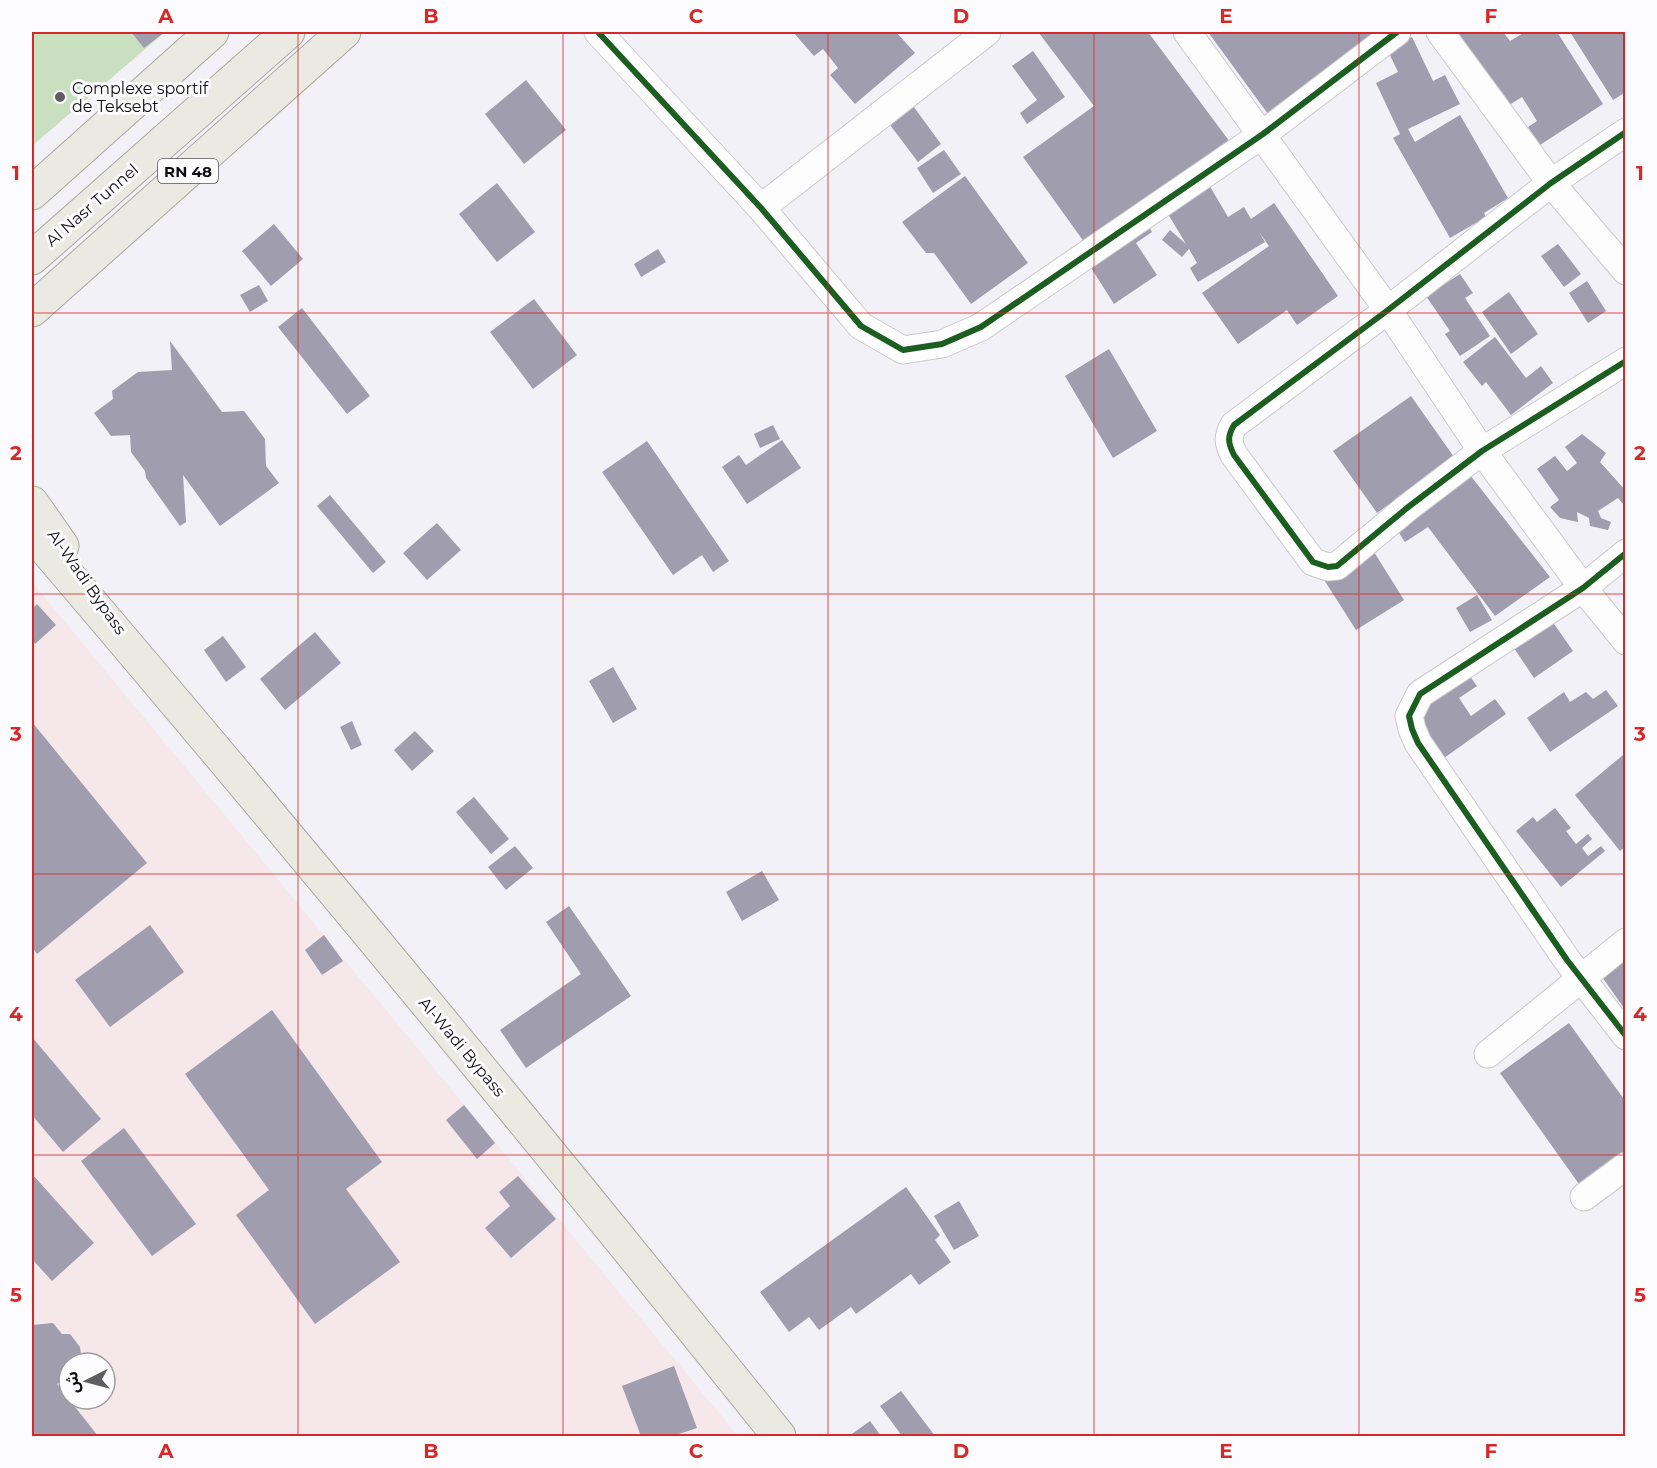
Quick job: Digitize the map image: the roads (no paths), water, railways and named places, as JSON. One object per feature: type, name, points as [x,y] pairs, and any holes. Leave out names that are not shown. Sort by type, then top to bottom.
[{"type":"main road","points":[[32,193],[212,32]]},
{"type":"main road","name":"Al Nasr Tunnel","points":[[32,232],[261,32]]},
{"type":"main road","name":"Al Nasr Tunnel","points":[[32,258],[288,32]]},
{"type":"main road","name":"RN 48","points":[[32,310],[344,32]]},
{"type":"main road","name":"Al-Wadi Bypass","points":[[32,503],[141,661]]},
{"type":"main road","name":"Al-Wadi Bypass","points":[[32,533],[611,1226],[779,1437]]},
{"type":"street","points":[[598,32],[761,208],[861,326],[903,350],[942,344],[981,327],[1263,134],[1397,32]]},
{"type":"street","points":[[761,208],[987,32]]},
{"type":"street","points":[[1187,32],[1263,134],[1388,310],[1482,451],[1583,588],[1626,641]]},
{"type":"street","points":[[1440,32],[1551,183],[1626,271]]},
{"type":"street","points":[[1626,132],[1551,183],[1388,310],[1234,425],[1229,433],[1229,441],[1234,455],[1312,562],[1328,567],[1337,566],[1407,508],[1482,451],[1626,361]]},
{"type":"street","points":[[1626,553],[1583,588],[1420,694],[1409,716],[1418,743],[1581,979],[1626,1036]]},
{"type":"street","points":[[1488,1054],[1626,942]]},
{"type":"street","points":[[1584,1197],[1626,1166]]},
{"type":"place","name":"Complexe sportif de Teksebt","points":[[60,97]]}]
